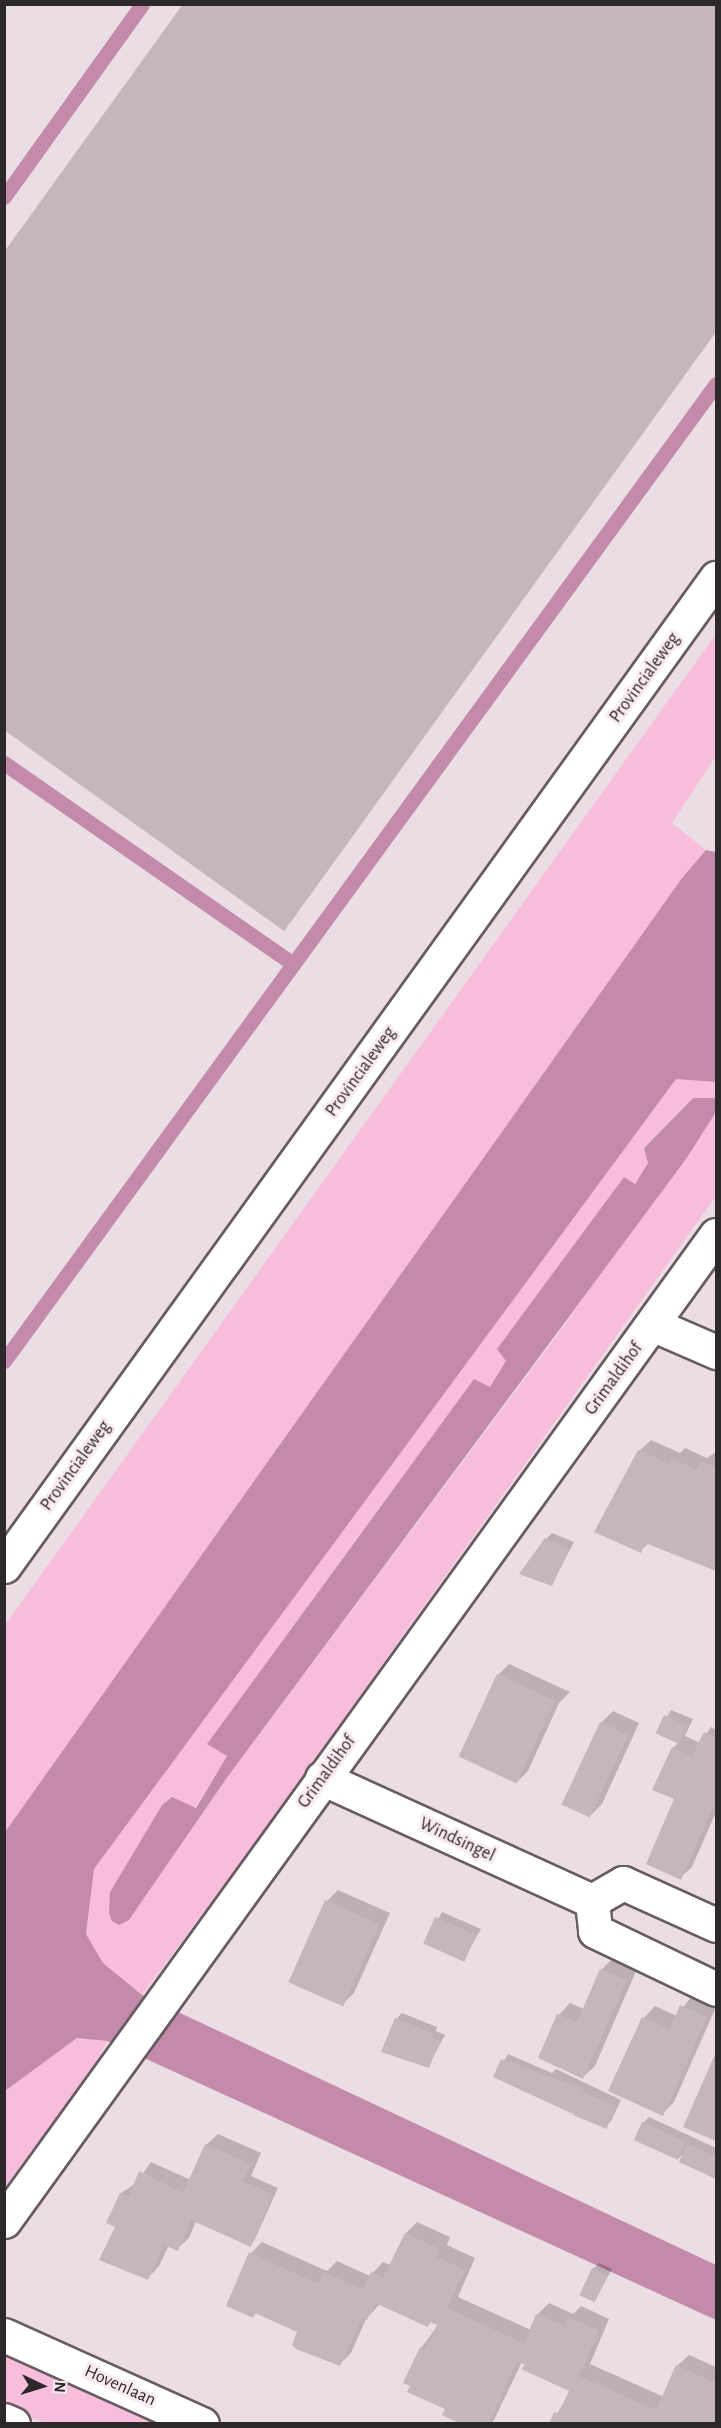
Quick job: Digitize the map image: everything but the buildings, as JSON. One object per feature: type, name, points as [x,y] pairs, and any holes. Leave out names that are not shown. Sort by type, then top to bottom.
[{"type":"street","name":"Provincialeweg","points":[[4,1566],[717,578]]},
{"type":"street","name":"Grimaldihof","points":[[4,2221],[115,2073],[322,1778],[654,1325],[717,1235]]},
{"type":"street","name":"Grimaldihof","points":[[654,1325],[717,1352]]},
{"type":"street","name":"Windsingel","points":[[322,1778],[592,1902]]},
{"type":"street","points":[[717,1924],[623,1882],[592,1902],[594,1931],[717,1989]]},
{"type":"street","name":"Hovenlaan","points":[[4,2335],[202,2424]]},
{"type":"street","points":[[4,2420],[13,2424]]},
{"type":"shaded area","points":[[716,634],[716,756],[672,823],[706,850],[682,878],[5,1832],[5,1625]]},
{"type":"shaded area","points":[[706,850],[716,852],[716,1082],[676,1079],[94,1869],[86,1934],[103,1963],[142,1995],[716,2265],[716,2320],[107,2041],[77,2038],[5,2091],[5,1832],[682,878]]},
{"type":"shaded area","points":[[676,1079],[716,1082],[716,1098],[692,1098],[644,1147],[648,1163],[634,1184],[624,1177],[490,1388],[474,1380],[208,1743],[227,1756],[195,1808],[172,1797],[162,1805],[110,1892],[118,1925],[129,1920],[226,1779],[552,1342],[716,1112],[716,1196],[255,1843],[142,1995],[103,1963],[86,1934],[94,1869]]},
{"type":"shaded area","points":[[693,1098],[716,1098],[716,1112],[686,1159],[226,1779],[129,1920],[119,1925],[112,1921],[109,1913],[110,1892],[162,1805],[172,1797],[196,1808],[227,1756],[207,1744],[474,1379],[490,1387],[506,1361],[497,1349],[624,1177],[635,1184],[648,1163],[644,1148]]},
{"type":"shaded area","points":[[77,2038],[107,2041],[97,2062],[5,2187],[5,2091]]},
{"type":"shaded area","points":[[5,2353],[161,2423],[44,2423],[5,2406]]},
{"type":"waterway","points":[[4,197],[142,4]]},
{"type":"waterway","points":[[4,1361],[716,384]]},
{"type":"waterway","points":[[4,763],[293,964]]}]
